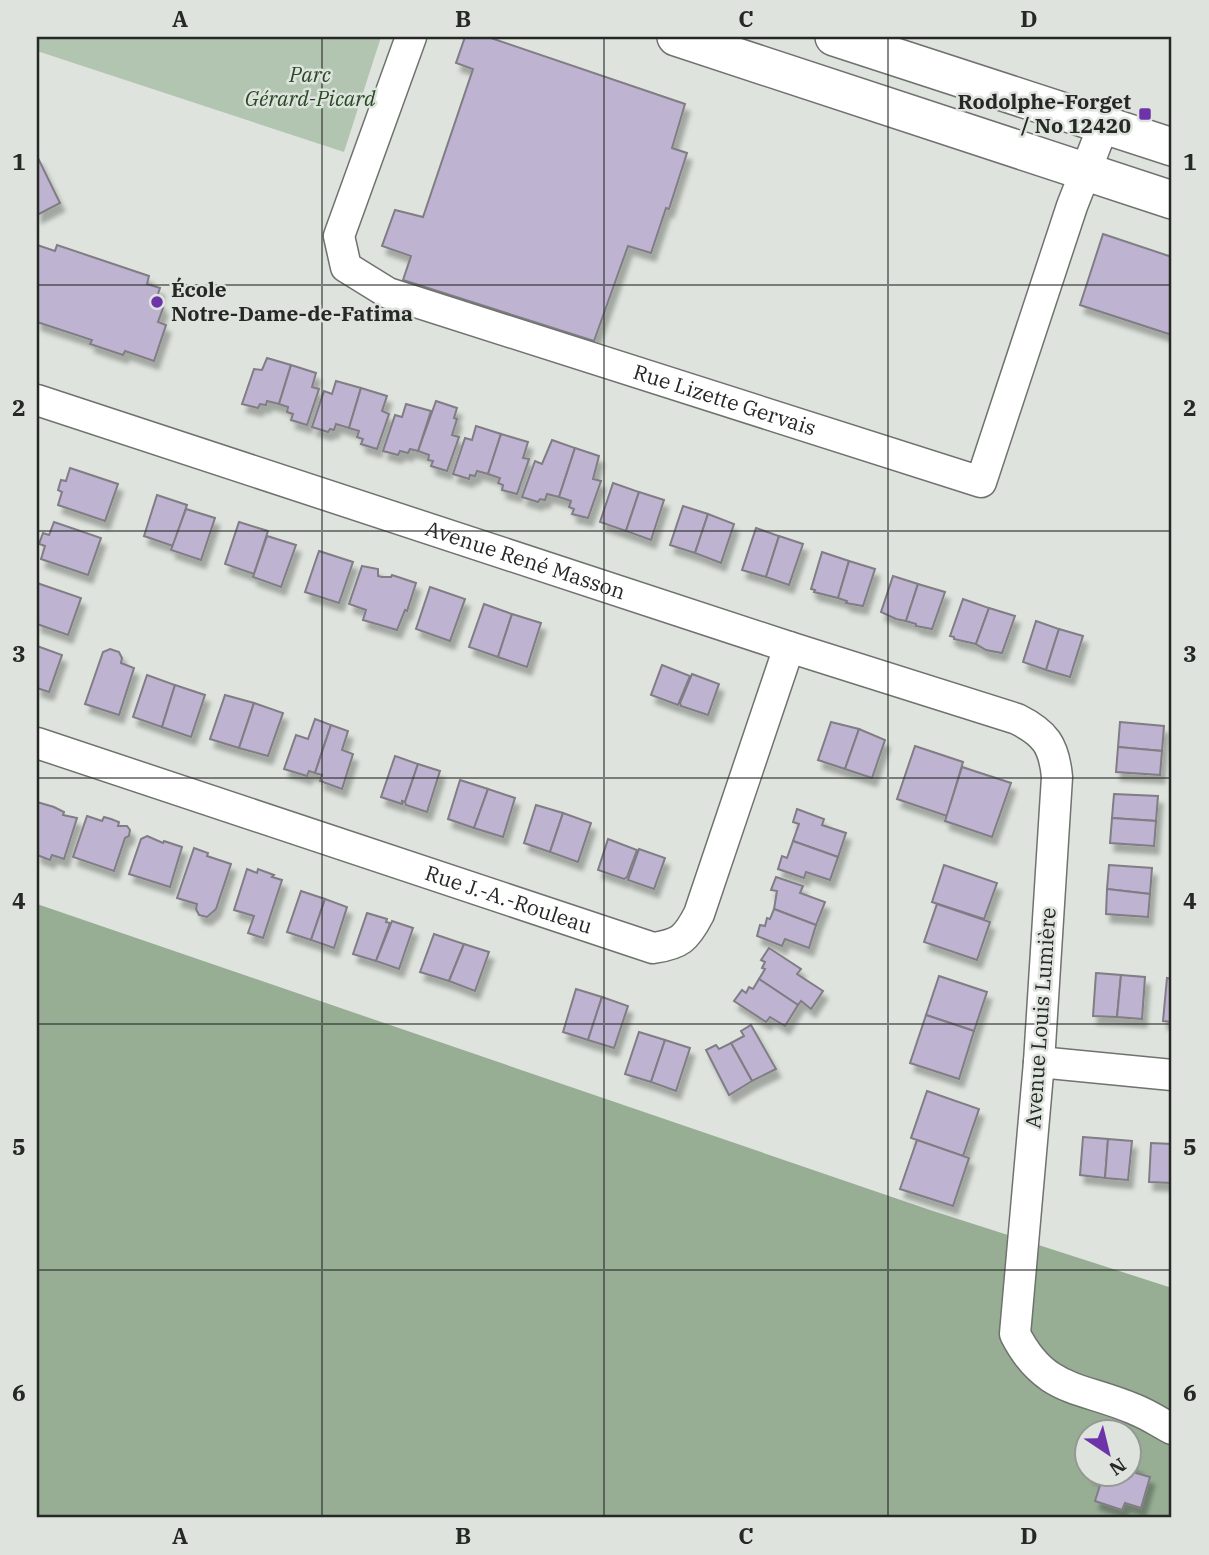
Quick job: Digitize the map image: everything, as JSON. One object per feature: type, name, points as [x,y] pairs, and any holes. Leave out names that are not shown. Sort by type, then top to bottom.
[{"type":"street","name":"Rue Lizette Gervais","points":[[411,37],[339,236],[345,267],[388,293],[981,482],[1072,206],[1104,124]]},
{"type":"street","points":[[676,37],[1172,200]]},
{"type":"street","points":[[834,37],[1172,147]]},
{"type":"street","name":"Avenue René Masson","points":[[37,402],[1017,719]]},
{"type":"street","name":"Rue J.-A.-Rouleau","points":[[37,743],[653,948],[675,945],[690,932],[699,915],[789,647]]},
{"type":"street","name":"Avenue Louis Lumière","points":[[1017,719],[1034,727],[1047,741],[1055,756],[1057,777],[1039,1062],[1015,1334],[1036,1366],[1054,1381],[1133,1409],[1172,1429]]},
{"type":"street","points":[[1039,1062],[1172,1075]]},
{"type":"green space","name":"Parc Gérard-Picard","points":[[37,37],[381,37],[344,152],[37,51]]},
{"type":"green space","points":[[37,904],[930,1210],[1172,1288],[1172,1518],[37,1518]]},
{"type":"building","points":[[465,37],[488,37],[685,104],[672,148],[687,153],[669,209],[666,208],[651,253],[628,246],[594,341],[403,280],[411,256],[382,246],[395,210],[423,217],[473,69],[456,63]]},
{"type":"building","points":[[37,156],[60,203],[37,215]]},
{"type":"building","points":[[1103,234],[1172,257],[1172,335],[1080,305]]},
{"type":"building","points":[[37,245],[55,251],[57,245],[149,276],[147,284],[160,288],[157,297],[163,308],[158,322],[166,325],[154,361],[125,351],[123,355],[90,344],[92,340],[37,322]]},
{"type":"building","points":[[267,358],[291,365],[279,404],[267,401],[266,405],[260,404],[258,408],[242,404],[254,369],[262,370]]},
{"type":"building","points":[[291,365],[316,373],[312,387],[319,389],[307,425],[291,420],[293,414],[287,412],[288,407],[279,404]]},
{"type":"building","points":[[336,381],[361,388],[349,428],[336,424],[334,430],[330,429],[328,432],[312,427],[324,391],[332,394]]},
{"type":"building","points":[[361,388],[387,396],[382,411],[389,414],[377,449],[361,444],[363,439],[357,437],[359,431],[349,428]]},
{"type":"building","points":[[436,401],[457,408],[452,435],[459,437],[447,471],[431,466],[433,461],[428,460],[429,455],[418,451]]},
{"type":"building","points":[[406,404],[431,411],[418,451],[400,451],[398,455],[383,451],[395,415],[402,417]]},
{"type":"building","points":[[476,426],[501,434],[488,474],[477,471],[475,476],[470,475],[469,479],[453,474],[465,438],[472,440]]},
{"type":"building","points":[[501,434],[528,442],[523,458],[529,459],[517,494],[502,490],[503,485],[498,483],[500,478],[488,474]]},
{"type":"building","points":[[552,440],[575,448],[559,497],[547,494],[545,500],[540,499],[538,502],[522,497],[535,461],[542,464]]},
{"type":"building","points":[[575,448],[599,456],[593,479],[601,481],[588,518],[572,514],[574,509],[569,507],[571,501],[559,497]]},
{"type":"building","points":[[70,468],[118,484],[105,521],[58,505],[62,492],[58,490],[61,480],[66,481]]},
{"type":"building","points":[[613,483],[639,492],[626,531],[600,522]]},
{"type":"building","points":[[639,492],[664,500],[651,540],[626,531]]},
{"type":"building","points":[[157,495],[187,505],[173,546],[144,536]]},
{"type":"building","points":[[683,506],[708,514],[695,553],[670,545]]},
{"type":"building","points":[[186,509],[215,518],[201,560],[171,550]]},
{"type":"building","points":[[708,514],[734,524],[721,563],[695,553]]},
{"type":"building","points":[[54,522],[101,538],[88,575],[41,559],[45,546],[39,544],[43,533],[49,535]]},
{"type":"building","points":[[239,522],[268,531],[254,574],[225,564]]},
{"type":"building","points":[[756,528],[779,536],[766,577],[742,570]]},
{"type":"building","points":[[267,536],[296,545],[281,587],[253,577]]},
{"type":"building","points":[[779,536],[803,544],[789,585],[766,577]]},
{"type":"building","points":[[319,551],[353,562],[339,603],[305,592]]},
{"type":"building","points":[[822,552],[849,561],[838,598],[811,589]]},
{"type":"building","points":[[849,561],[875,569],[863,606],[846,603],[847,601],[838,598]]},
{"type":"building","points":[[362,566],[378,569],[378,576],[392,575],[416,583],[407,611],[405,610],[397,630],[363,620],[366,610],[349,604]]},
{"type":"building","points":[[893,576],[918,584],[906,621],[881,612]]},
{"type":"building","points":[[37,583],[81,598],[68,635],[37,624]]},
{"type":"building","points":[[918,584],[945,592],[932,629],[906,621]]},
{"type":"building","points":[[430,587],[465,599],[450,641],[416,629]]},
{"type":"building","points":[[963,599],[989,608],[976,644],[950,636]]},
{"type":"building","points":[[484,604],[512,614],[498,657],[469,647]]},
{"type":"building","points":[[989,608],[1015,616],[1002,653],[986,650],[976,644]]},
{"type":"building","points":[[512,614],[541,623],[527,667],[498,657]]},
{"type":"building","points":[[1036,621],[1059,629],[1046,670],[1023,662]]},
{"type":"building","points":[[1059,629],[1083,636],[1070,677],[1046,670]]},
{"type":"building","points":[[37,646],[62,655],[49,692],[37,688]]},
{"type":"building","points":[[110,649],[119,652],[121,663],[134,668],[119,715],[85,704],[103,652]]},
{"type":"building","points":[[662,665],[690,676],[678,705],[651,695]]},
{"type":"building","points":[[692,674],[719,684],[708,715],[681,706]]},
{"type":"building","points":[[147,675],[175,685],[162,727],[133,717]]},
{"type":"building","points":[[175,685],[205,695],[191,737],[162,727]]},
{"type":"building","points":[[225,695],[254,703],[239,748],[210,739]]},
{"type":"building","points":[[254,703],[283,713],[268,756],[239,748]]},
{"type":"building","points":[[315,719],[331,725],[315,773],[309,771],[307,776],[284,769],[296,735],[308,739]]},
{"type":"building","points":[[831,722],[859,729],[845,769],[818,760]]},
{"type":"building","points":[[1120,722],[1164,726],[1162,751],[1118,747]]},
{"type":"building","points":[[331,725],[348,731],[342,750],[353,754],[342,789],[320,781],[322,775],[315,773]]},
{"type":"building","points":[[859,729],[885,740],[872,778],[845,769]]},
{"type":"building","points":[[915,746],[963,762],[947,816],[897,799]]},
{"type":"building","points":[[1118,747],[1162,751],[1160,775],[1116,772]]},
{"type":"building","points":[[395,756],[418,764],[402,804],[381,797]]},
{"type":"building","points":[[418,764],[440,771],[427,812],[406,805],[405,802]]},
{"type":"building","points":[[962,767],[1011,783],[992,837],[945,821]]},
{"type":"building","points":[[460,780],[488,789],[474,828],[448,819]]},
{"type":"building","points":[[488,789],[515,798],[503,837],[474,828]]},
{"type":"building","points":[[1114,794],[1158,796],[1156,821],[1112,818]]},
{"type":"building","points":[[37,802],[64,812],[63,815],[77,818],[64,859],[52,855],[50,860],[37,855]]},
{"type":"building","points":[[536,805],[563,813],[550,852],[524,843]]},
{"type":"building","points":[[797,809],[824,819],[822,825],[846,833],[838,857],[793,841],[799,824],[793,822]]},
{"type":"building","points":[[563,813],[591,823],[578,862],[550,852]]},
{"type":"building","points":[[87,816],[102,821],[104,817],[111,819],[119,822],[118,826],[127,826],[130,830],[114,871],[73,857]]},
{"type":"building","points":[[1112,818],[1156,821],[1154,846],[1110,843]]},
{"type":"building","points":[[147,836],[182,847],[170,887],[129,874],[141,839]]},
{"type":"building","points":[[608,839],[637,850],[624,879],[598,870]]},
{"type":"building","points":[[793,841],[838,857],[830,880],[806,872],[804,878],[778,869],[782,856],[787,858]]},
{"type":"building","points":[[194,848],[208,853],[207,856],[231,864],[216,909],[207,917],[199,915],[197,904],[177,898]]},
{"type":"building","points":[[639,849],[665,858],[654,889],[628,880]]},
{"type":"building","points":[[944,865],[997,883],[984,919],[932,902]]},
{"type":"building","points":[[1109,865],[1152,868],[1150,894],[1107,889]]},
{"type":"building","points":[[247,869],[257,873],[258,869],[282,880],[263,938],[248,933],[254,916],[234,910]]},
{"type":"building","points":[[776,877],[803,886],[800,893],[825,902],[816,925],[774,909],[777,891],[771,890]]},
{"type":"building","points":[[1107,889],[1150,894],[1148,917],[1106,914]]},
{"type":"building","points":[[301,891],[325,899],[311,940],[287,932]]},
{"type":"building","points":[[325,899],[347,907],[334,948],[311,940]]},
{"type":"building","points":[[937,904],[990,922],[977,960],[924,942]]},
{"type":"building","points":[[774,909],[816,925],[809,948],[785,939],[782,946],[757,936],[760,925],[765,926]]},
{"type":"building","points":[[367,913],[387,919],[386,922],[390,923],[376,961],[353,954]]},
{"type":"building","points":[[392,921],[413,928],[399,969],[376,961]]},
{"type":"building","points":[[434,934],[464,944],[449,981],[420,972]]},
{"type":"building","points":[[464,944],[489,952],[475,991],[449,981]]},
{"type":"building","points":[[769,948],[801,969],[797,974],[823,991],[811,1009],[801,1001],[798,1005],[759,979],[765,969],[762,968],[765,962],[761,960]]},
{"type":"building","points":[[1096,973],[1121,975],[1117,1017],[1093,1016]]},
{"type":"building","points":[[1121,975],[1145,977],[1142,1019],[1117,1017]]},
{"type":"building","points":[[939,976],[987,992],[974,1031],[926,1015]]},
{"type":"building","points":[[1167,978],[1172,979],[1172,1022],[1163,1021]]},
{"type":"building","points":[[759,979],[798,1005],[785,1026],[770,1017],[766,1022],[734,1001],[742,990],[746,993],[749,987],[753,989]]},
{"type":"building","points":[[576,989],[602,997],[588,1040],[563,1032]]},
{"type":"building","points":[[602,997],[628,1006],[614,1048],[588,1040]]},
{"type":"building","points":[[926,1015],[974,1031],[959,1079],[910,1063]]},
{"type":"building","points":[[751,1025],[776,1069],[752,1081],[731,1043],[744,1036],[741,1031]]},
{"type":"building","points":[[639,1032],[665,1040],[651,1082],[625,1074]]},
{"type":"building","points":[[665,1040],[690,1048],[676,1091],[651,1082]]},
{"type":"building","points":[[731,1043],[752,1081],[729,1095],[706,1050],[716,1045],[719,1049]]},
{"type":"building","points":[[927,1091],[979,1109],[963,1156],[911,1138]]},
{"type":"building","points":[[1083,1137],[1108,1139],[1105,1178],[1080,1175]]},
{"type":"building","points":[[1108,1139],[1132,1141],[1128,1180],[1105,1178]]},
{"type":"building","points":[[917,1140],[969,1158],[953,1206],[900,1189]]},
{"type":"building","points":[[1151,1143],[1172,1144],[1172,1183],[1149,1182]]},
{"type":"building","points":[[1142,1475],[1150,1477],[1141,1508],[1125,1503],[1122,1510],[1095,1501],[1099,1488],[1142,1488]]},
{"type":"place","name":"Rodolphe-Forget / No 12420","points":[[1145,114]]},
{"type":"place","name":"École Notre-Dame-de-Fatima","points":[[157,302]]}]
